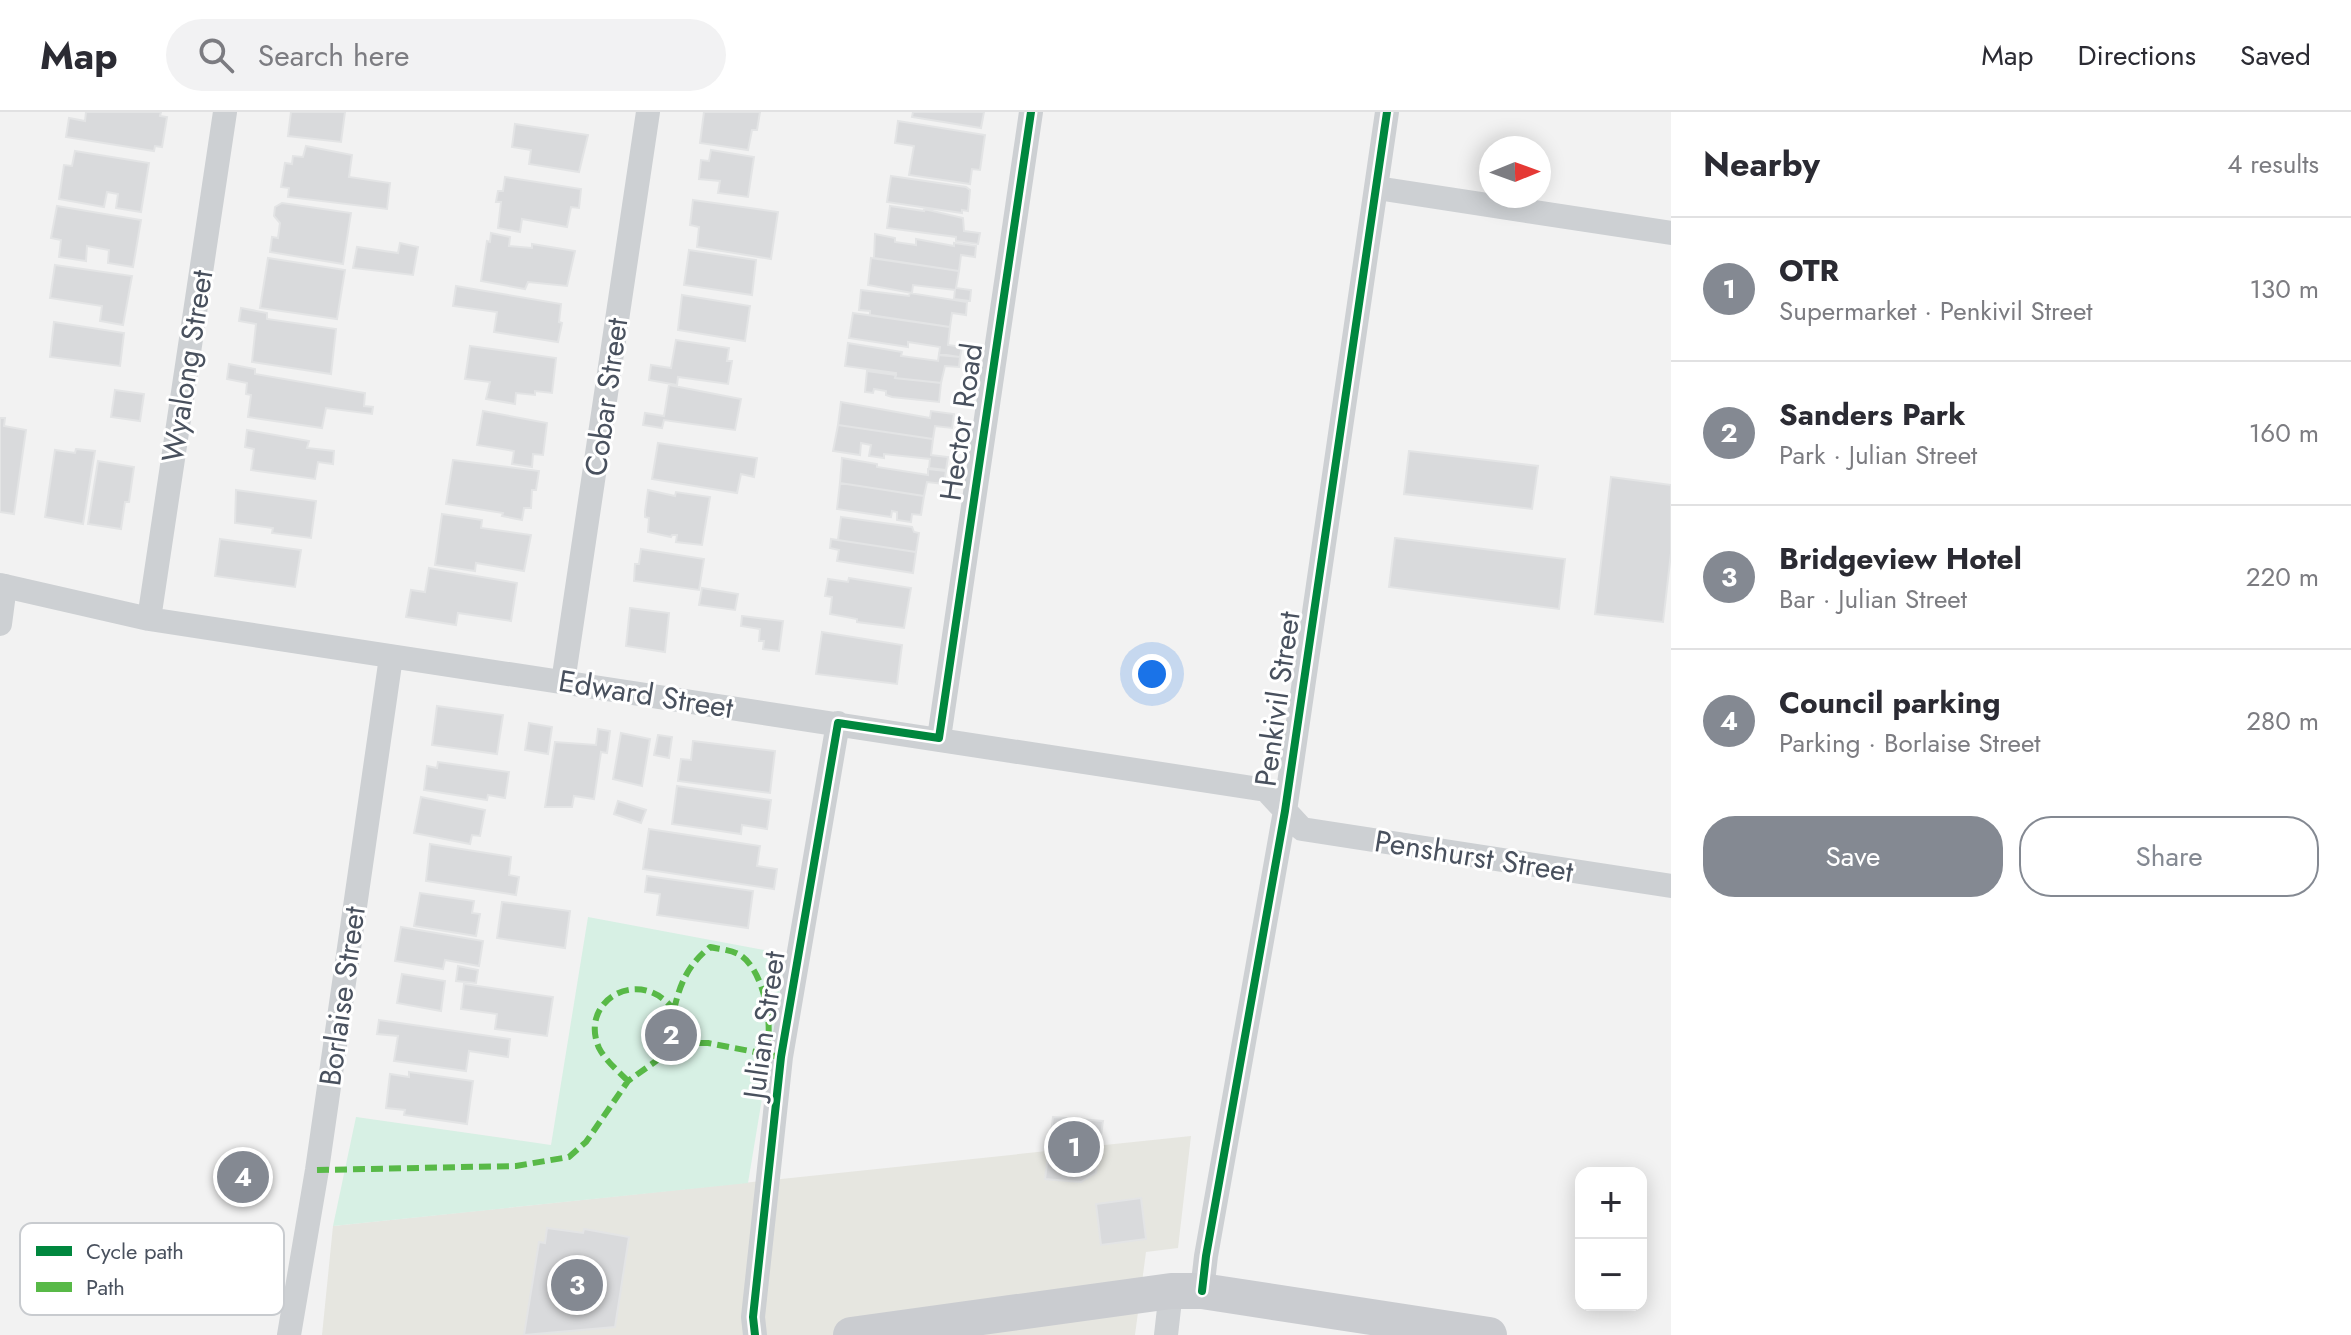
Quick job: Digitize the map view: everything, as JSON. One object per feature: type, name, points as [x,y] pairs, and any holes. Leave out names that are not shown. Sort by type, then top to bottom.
[{"type":"main road","points":[[851,1335],[1187,1291],[1489,1335]]},
{"type":"street","name":"Wyalong Street","points":[[149,619],[225,112]]},
{"type":"street","name":"Cobar Street","points":[[563,682],[648,112]]},
{"type":"street","name":"Hector Road","points":[[939,738],[1031,112]]},
{"type":"street","name":"Penkivil Street","points":[[1166,1335],[1209,1241],[1285,811],[1387,112]]},
{"type":"street","points":[[1377,188],[1671,233]]},
{"type":"street","name":"Edward Street","points":[[3,585],[149,619],[1266,790],[1285,811]]},
{"type":"street","points":[[0,624],[3,585]]},
{"type":"street","name":"Borlaise Street","points":[[289,1335],[317,1170],[391,657]]},
{"type":"street","name":"Julian Street","points":[[755,1335],[753,1317],[781,1057],[838,723]]},
{"type":"street","name":"Penshurst Street","points":[[1285,811],[1302,829],[1671,886]]},
{"type":"shaded area","points":[[1191,1136],[1178,1248],[1146,1252],[1135,1335],[322,1335],[333,1226]]},
{"type":"green space","points":[[588,917],[786,954],[748,1183],[333,1226],[356,1117],[551,1145]]},
{"type":"building","points":[[86,112],[161,112],[160,116],[167,117],[162,147],[155,146],[154,151],[66,137],[69,118],[85,121]]},
{"type":"building","points":[[291,112],[345,112],[341,142],[288,136]]},
{"type":"building","points":[[704,112],[760,112],[757,130],[752,130],[748,150],[700,143]]},
{"type":"building","points":[[913,112],[984,112],[981,128],[912,117]]},
{"type":"building","points":[[898,121],[985,135],[980,170],[972,169],[970,184],[909,175],[914,146],[895,143]]},
{"type":"building","points":[[515,124],[588,135],[579,172],[529,164],[531,150],[512,147]]},
{"type":"building","points":[[306,146],[352,155],[349,177],[390,183],[387,209],[288,197],[289,188],[281,187],[285,163],[292,164],[293,156],[303,157]]},
{"type":"building","points":[[711,150],[754,157],[748,197],[718,193],[720,181],[699,179],[701,160],[709,161]]},
{"type":"building","points":[[75,151],[149,163],[141,212],[116,208],[118,194],[107,192],[104,207],[59,199],[64,165],[72,166]]},
{"type":"building","points":[[891,176],[966,187],[970,190],[968,211],[962,210],[962,213],[887,202]]},
{"type":"building","points":[[505,177],[581,189],[579,208],[571,207],[567,227],[522,219],[520,232],[498,228],[501,202],[496,202],[498,191],[503,191]]},
{"type":"building","points":[[693,200],[778,212],[771,259],[697,247],[699,227],[690,225]]},
{"type":"building","points":[[282,203],[351,213],[343,264],[270,252],[272,237],[278,238],[280,223],[274,216],[275,207]]},
{"type":"building","points":[[57,206],[141,220],[133,267],[108,263],[109,250],[87,246],[86,261],[59,257],[61,240],[51,238]]},
{"type":"building","points":[[890,206],[924,209],[963,218],[964,231],[980,233],[978,244],[956,241],[956,237],[887,228]]},
{"type":"building","points":[[491,233],[510,237],[509,246],[532,248],[532,244],[575,251],[567,286],[528,282],[525,289],[481,281]]},
{"type":"building","points":[[875,234],[895,238],[895,242],[916,245],[916,239],[954,246],[954,243],[976,246],[975,257],[961,255],[959,271],[874,258]]},
{"type":"building","points":[[400,243],[418,247],[413,275],[353,268],[357,247],[398,253]]},
{"type":"building","points":[[689,250],[756,260],[752,295],[684,285]]},
{"type":"building","points":[[268,258],[345,270],[337,319],[260,308]]},
{"type":"building","points":[[871,258],[959,271],[956,288],[971,290],[970,301],[954,299],[955,290],[913,285],[912,293],[868,285]]},
{"type":"building","points":[[55,265],[132,276],[123,325],[100,321],[102,306],[50,298]]},
{"type":"building","points":[[456,286],[561,304],[559,322],[562,323],[558,342],[494,332],[497,312],[453,306]]},
{"type":"building","points":[[861,290],[909,296],[910,293],[967,302],[966,315],[952,313],[950,327],[870,315],[870,311],[859,310]]},
{"type":"building","points":[[682,295],[750,306],[745,341],[678,330]]},
{"type":"building","points":[[241,308],[267,313],[267,319],[336,329],[331,374],[252,362],[256,324],[239,321]]},
{"type":"building","points":[[853,313],[950,327],[948,345],[962,347],[960,357],[939,355],[940,347],[908,342],[908,347],[849,338]]},
{"type":"building","points":[[54,322],[124,333],[120,366],[50,357]]},
{"type":"building","points":[[676,340],[729,348],[727,361],[732,361],[728,384],[678,377],[677,385],[649,380],[651,365],[671,368]]},
{"type":"building","points":[[848,343],[938,361],[939,354],[960,357],[959,367],[945,366],[941,383],[895,378],[896,373],[845,366]]},
{"type":"building","points":[[470,346],[556,358],[552,393],[516,393],[515,404],[486,399],[490,382],[465,379]]},
{"type":"building","points":[[229,364],[255,369],[255,374],[365,393],[364,406],[373,407],[372,414],[326,408],[322,428],[248,417],[251,395],[246,394],[247,383],[227,379]]},
{"type":"building","points":[[867,371],[896,375],[895,378],[941,383],[939,402],[892,397],[886,395],[886,391],[874,389],[873,393],[865,392]]},
{"type":"building","points":[[669,385],[741,399],[735,430],[664,420],[662,428],[643,425],[645,413],[664,416]]},
{"type":"building","points":[[115,390],[144,394],[140,421],[111,417]]},
{"type":"building","points":[[841,402],[930,418],[931,411],[954,414],[952,428],[935,426],[933,439],[838,425]]},
{"type":"building","points":[[483,411],[547,423],[543,455],[533,454],[532,467],[512,464],[514,451],[477,445]]},
{"type":"building","points":[[0,418],[5,418],[4,426],[26,430],[14,514],[0,512]]},
{"type":"building","points":[[838,425],[933,439],[931,455],[948,457],[946,470],[929,468],[930,459],[884,454],[884,458],[869,456],[871,445],[861,443],[860,455],[833,451]]},
{"type":"building","points":[[247,430],[309,441],[307,448],[334,451],[333,464],[318,462],[315,479],[251,470],[254,449],[245,447]]},
{"type":"building","points":[[658,443],[757,458],[754,477],[741,474],[737,493],[652,479]]},
{"type":"building","points":[[76,449],[95,451],[83,524],[45,517],[55,450],[75,453]]},
{"type":"building","points":[[1409,451],[1538,466],[1532,509],[1404,494]]},
{"type":"building","points":[[842,458],[928,475],[928,469],[946,471],[944,484],[927,482],[924,496],[840,483]]},
{"type":"building","points":[[453,460],[539,471],[536,490],[532,490],[531,508],[524,508],[522,520],[502,516],[503,513],[446,504]]},
{"type":"building","points":[[98,461],[134,467],[121,529],[88,524]]},
{"type":"building","points":[[1611,477],[1671,485],[1671,553],[1663,622],[1595,614]]},
{"type":"building","points":[[840,483],[924,496],[921,515],[912,514],[911,522],[897,520],[897,512],[892,511],[891,517],[837,509]]},
{"type":"building","points":[[236,490],[316,501],[311,538],[272,533],[273,528],[235,523]]},
{"type":"building","points":[[648,490],[675,496],[676,492],[710,497],[702,545],[676,542],[677,535],[671,537],[648,532],[649,518],[645,517],[645,511]]},
{"type":"building","points":[[442,514],[482,520],[481,528],[531,535],[524,571],[476,563],[475,571],[435,565]]},
{"type":"building","points":[[841,517],[912,527],[914,532],[919,533],[916,552],[838,540]]},
{"type":"building","points":[[1395,538],[1565,559],[1559,609],[1389,587]]},
{"type":"building","points":[[220,539],[301,550],[295,587],[215,576]]},
{"type":"building","points":[[831,539],[916,552],[913,573],[837,561],[839,550],[830,548]]},
{"type":"building","points":[[641,549],[704,559],[699,590],[634,581],[635,564],[639,564]]},
{"type":"building","points":[[429,568],[517,583],[511,621],[458,613],[456,625],[406,617],[411,590],[425,592]]},
{"type":"building","points":[[849,578],[911,588],[904,628],[857,622],[857,619],[830,614],[832,597],[825,596],[828,579],[848,582]]},
{"type":"building","points":[[702,588],[738,594],[735,610],[699,605]]},
{"type":"building","points":[[630,608],[669,613],[665,652],[626,646]]},
{"type":"building","points":[[742,616],[783,621],[779,651],[763,649],[764,641],[759,641],[760,629],[741,626]]},
{"type":"building","points":[[822,632],[902,645],[897,684],[816,674]]},
{"type":"building","points":[[437,706],[503,715],[497,754],[432,745]]},
{"type":"building","points":[[529,723],[552,727],[548,754],[525,750]]},
{"type":"building","points":[[598,729],[610,731],[607,753],[601,752],[594,799],[574,796],[572,807],[545,807],[555,742],[596,745]]},
{"type":"building","points":[[621,733],[650,739],[642,786],[613,779]]},
{"type":"building","points":[[658,735],[672,737],[669,758],[654,755]]},
{"type":"building","points":[[693,741],[775,751],[770,793],[678,781],[681,759],[691,760]]},
{"type":"building","points":[[438,762],[509,772],[505,798],[488,795],[487,800],[424,790],[427,766],[437,768]]},
{"type":"building","points":[[677,786],[771,800],[767,829],[742,825],[741,834],[672,824]]},
{"type":"building","points":[[421,797],[485,810],[480,836],[472,835],[470,844],[414,833]]},
{"type":"building","points":[[618,801],[646,810],[641,823],[614,814]]},
{"type":"building","points":[[649,829],[760,846],[757,866],[777,869],[774,889],[643,869]]},
{"type":"building","points":[[430,844],[511,857],[509,875],[519,877],[516,895],[426,881]]},
{"type":"building","points":[[647,876],[753,891],[748,928],[657,915],[660,894],[645,892]]},
{"type":"building","points":[[420,893],[474,901],[472,913],[480,914],[476,936],[414,926]]},
{"type":"building","points":[[502,902],[570,911],[565,948],[497,938]]},
{"type":"building","points":[[401,927],[483,941],[479,966],[445,960],[443,969],[395,961]]},
{"type":"building","points":[[458,966],[478,970],[476,983],[456,981]]},
{"type":"building","points":[[402,974],[445,981],[441,1011],[397,1003]]},
{"type":"building","points":[[464,984],[553,997],[547,1036],[495,1029],[497,1014],[461,1009]]},
{"type":"building","points":[[379,1020],[510,1039],[508,1057],[469,1051],[466,1071],[394,1061],[398,1036],[377,1034]]},
{"type":"building","points":[[409,1072],[473,1081],[467,1124],[404,1115],[405,1110],[386,1108],[390,1074],[409,1077]]},
{"type":"building","points":[[1053,1117],[1103,1121],[1096,1173],[1081,1182],[1045,1179]]},
{"type":"building","points":[[1141,1198],[1146,1239],[1101,1245],[1096,1204]]},
{"type":"building","points":[[547,1228],[583,1233],[584,1229],[629,1237],[615,1327],[524,1335],[539,1242],[545,1243]]},
{"type":"marked path","points":[[674,1010],[686,975],[702,954],[710,947],[737,953],[755,973],[765,1000],[769,1029],[765,1053]]},
{"type":"marked path","points":[[628,1081],[599,1048],[595,1031],[597,1016],[604,1003],[616,994],[645,990],[659,996],[673,1009],[688,1043]]},
{"type":"marked path","points":[[317,1170],[516,1166],[569,1157],[586,1142],[628,1081],[688,1043],[708,1043],[781,1057]]},
{"type":"cycle path","points":[[755,1335],[753,1317],[781,1057],[838,723],[939,738],[1031,112]]},
{"type":"cycle path","points":[[1202,1291],[1285,811],[1387,112]]},
{"type":"place","name":"Sanders Park","points":[[671,1035]]},
{"type":"place","name":"OTR","points":[[1074,1147]]},
{"type":"place","name":"Council parking","points":[[243,1177]]},
{"type":"place","name":"Bridgeview Hotel","points":[[577,1285]]}]
